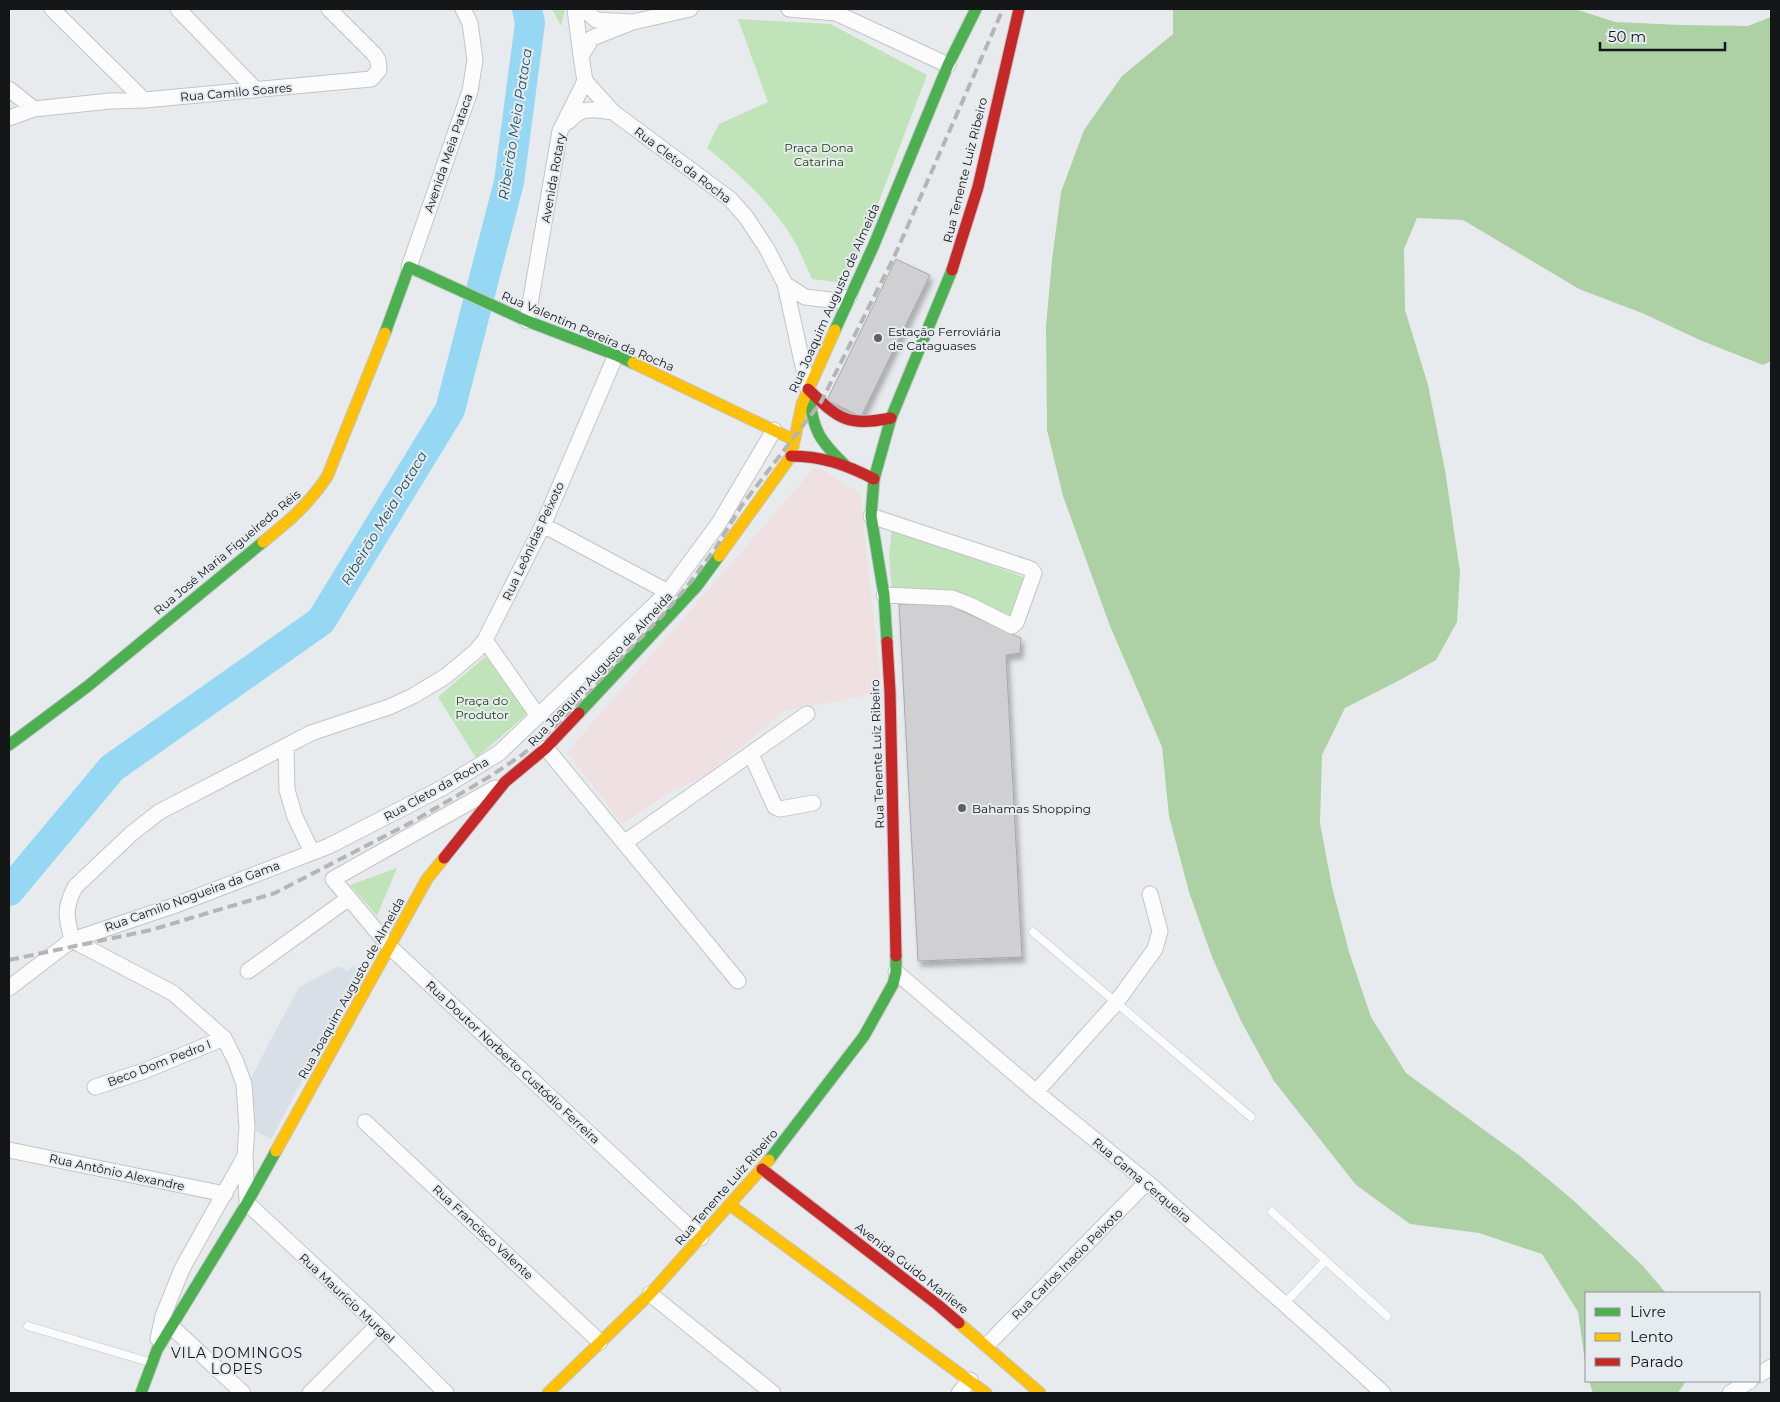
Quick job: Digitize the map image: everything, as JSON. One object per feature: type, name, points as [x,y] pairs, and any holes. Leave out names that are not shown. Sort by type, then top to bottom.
[{"type":"main road","name":"Rua Joaquim Augusto de Almeida","points":[[168,1321],[247,1204],[427,879],[505,782],[546,748],[697,586],[791,456],[802,404],[808,389],[900,184],[948,65],[976,9]]},
{"type":"main road","name":"Rua Tenente Luiz Ribeiro","points":[[548,1393],[650,1294],[762,1169],[864,1036],[893,984],[896,972],[890,692],[884,596],[872,516],[874,479],[891,418],[948,286],[961,244],[978,187],[1018,9]]},
{"type":"main road","name":"Rua Valentim Pereira da Rocha","points":[[409,267],[527,321],[616,355],[794,440]]},
{"type":"main road","name":"Rua José Maria Figueiredo Réis","points":[[9,745],[88,686],[301,511],[315,495],[327,477],[390,320],[409,267]]},
{"type":"main road","points":[[808,389],[835,415],[850,422],[870,423],[891,418]]},
{"type":"main road","points":[[808,389],[814,428],[823,444],[844,464]]},
{"type":"main road","points":[[791,456],[804,456],[844,464],[874,479]]},
{"type":"main road","name":"Avenida Guido Marliere","points":[[762,1169],[938,1305],[1040,1393]]},
{"type":"main road","points":[[730,1205],[986,1393]]},
{"type":"main road","points":[[141,1393],[154,1356]]},
{"type":"street","points":[[52,9],[144,100]]},
{"type":"street","points":[[178,9],[256,90]]},
{"type":"street","name":"Rua Camilo Soares","points":[[9,118],[34,109],[371,79],[379,70],[378,60],[329,9]]},
{"type":"street","name":"Avenida Meia Pataca","points":[[409,267],[470,91],[475,60],[470,23],[464,9]]},
{"type":"street","points":[[576,9],[580,56],[585,80]]},
{"type":"street","points":[[584,9],[596,20],[633,22]]},
{"type":"street","points":[[580,56],[592,38],[633,22],[690,9]]},
{"type":"street","points":[[789,9],[837,11],[948,65]]},
{"type":"street","name":"Rua Cleto da Rocha","points":[[585,80],[614,112],[730,198],[746,217],[767,249],[785,284],[808,389]]},
{"type":"street","name":"Avenida Rotary","points":[[527,321],[560,131],[585,80]]},
{"type":"street","points":[[9,89],[34,109]]},
{"type":"street","points":[[560,131],[573,116],[582,110],[614,112]]},
{"type":"street","points":[[785,284],[805,297],[839,301],[849,297]]},
{"type":"street","name":"Rua Leônidas Peixoto","points":[[72,940],[66,916],[70,898],[75,887],[131,834],[159,812],[311,733],[389,707],[413,696],[446,676],[476,651],[485,640],[543,525],[616,355]]},
{"type":"street","name":"Rua Cleto da Rocha","points":[[312,852],[329,846],[442,788],[499,753],[668,592],[719,523],[778,432]]},
{"type":"street","points":[[872,516],[1031,569],[1034,573],[1016,624],[1012,626],[952,598],[884,596]]},
{"type":"street","points":[[543,525],[668,592]]},
{"type":"street","points":[[485,640],[538,716]]},
{"type":"street","points":[[624,843],[807,714]]},
{"type":"street","points":[[286,746],[287,790],[295,817],[312,852]]},
{"type":"street","points":[[546,748],[738,981]]},
{"type":"street","points":[[751,754],[775,807],[780,809],[813,803]]},
{"type":"street","name":"Rua Doutor Norberto Custódio Ferreira","points":[[505,782],[333,878],[389,946],[701,1238]]},
{"type":"street","name":"Rua Camilo Nogueira da Gama","points":[[72,940],[173,906],[312,852]]},
{"type":"street","points":[[1036,1092],[1115,1004],[1150,955],[1158,941],[1160,931],[1150,894]]},
{"type":"street","points":[[248,972],[349,898]]},
{"type":"street","points":[[9,988],[72,940],[173,993],[224,1038],[244,1084],[247,1204]]},
{"type":"street","name":"Rua Gama Cerqueira","points":[[896,972],[1036,1092],[1147,1182],[1382,1393]]},
{"type":"street","name":"Beco Dom Pedro I","points":[[94,1087],[144,1071],[224,1038]]},
{"type":"street","name":"Rua Francisco Valente","points":[[365,1122],[600,1342]]},
{"type":"street","name":"Rua Antônio Alexandre","points":[[9,1150],[225,1194]]},
{"type":"street","points":[[154,1356],[168,1321],[182,1269],[245,1156]]},
{"type":"street","name":"Rua Carlos Inacio Peixoto","points":[[986,1346],[1147,1182]]},
{"type":"street","name":"Rua Maurício Murgel","points":[[247,1204],[378,1326],[446,1393]]},
{"type":"street","points":[[650,1294],[773,1393]]},
{"type":"street","points":[[168,1321],[242,1393]]},
{"type":"street","points":[[310,1393],[378,1326]]},
{"type":"street","points":[[1760,1374],[1771,1367]]},
{"type":"street","points":[[959,1393],[970,1380]]},
{"type":"street","points":[[1730,1393],[1748,1382]]},
{"type":"lane","points":[[1033,932],[1115,1004],[1251,1117]]},
{"type":"lane","points":[[1272,1212],[1387,1316]]},
{"type":"lane","points":[[1284,1304],[1325,1261]]},
{"type":"lane","points":[[28,1326],[154,1356]]},
{"type":"shaded area","points":[[816,466],[860,493],[882,693],[785,711],[707,774],[664,796],[622,824],[567,752]]},
{"type":"shaded area","points":[[339,966],[348,971],[352,966],[361,971],[271,1139],[256,1131],[253,1104],[247,1085],[299,987]]},
{"type":"green space","points":[[552,9],[565,9],[561,26]]},
{"type":"green space","points":[[1173,9],[1575,9],[1615,22],[1748,26],[1771,17],[1771,361],[1763,365],[1702,341],[1642,313],[1579,289],[1463,220],[1417,218],[1404,249],[1405,310],[1428,385],[1445,470],[1460,572],[1457,622],[1436,660],[1345,708],[1322,755],[1320,823],[1332,887],[1349,952],[1371,1017],[1406,1073],[1520,1156],[1573,1200],[1642,1265],[1665,1292],[1585,1292],[1585,1362],[1578,1312],[1542,1254],[1479,1233],[1410,1224],[1356,1185],[1274,1081],[1241,1021],[1212,957],[1189,892],[1169,816],[1162,747],[1110,626],[1063,496],[1047,430],[1046,326],[1061,192],[1084,130],[1122,76],[1173,34]]},
{"type":"green space","name":"Praça Dona Catarina","points":[[738,19],[830,24],[927,75],[860,251],[845,283],[812,279],[793,239],[772,210],[741,177],[707,148],[719,124],[768,102]]},
{"type":"green space","points":[[892,528],[1026,578],[1013,616],[967,600],[892,593],[889,555]]},
{"type":"green space","name":"Praça do Produtor","points":[[486,656],[527,714],[476,758],[438,697]]},
{"type":"green space","points":[[397,868],[377,916],[350,885]]},
{"type":"green space","points":[[1589,1382],[1685,1382],[1678,1393],[1593,1393]]},
{"type":"building","name":"Estação Ferroviária de Cataguases","points":[[896,259],[930,275],[861,417],[827,400]]},
{"type":"building","name":"Bahamas Shopping","points":[[899,604],[949,605],[1021,638],[1020,653],[1006,655],[1022,957],[918,961]]},
{"type":"waterway","name":"Ribeirão Meia Pataca","points":[[9,891],[112,768],[321,621],[450,410],[509,182],[530,23],[527,9]]},
{"type":"railway","points":[[9,960],[151,930],[275,893],[412,822],[489,777],[522,755],[554,727],[662,616],[685,589],[715,549],[742,505],[821,402],[895,255],[1003,9]]},
{"type":"traffic: fast","points":[[835,330],[873,247],[948,65],[976,9]]},
{"type":"traffic: fast","points":[[385,333],[409,267],[527,321],[633,363]]},
{"type":"traffic: fast","points":[[887,642],[884,595],[871,516],[874,479],[891,418],[952,270]]},
{"type":"traffic: fast","points":[[809,395],[815,426],[819,434],[844,464]]},
{"type":"traffic: fast","points":[[9,745],[88,686],[263,542]]},
{"type":"traffic: fast","points":[[579,713],[697,586],[719,556]]},
{"type":"traffic: fast","points":[[769,1160],[864,1036],[893,984],[896,972],[896,956]]},
{"type":"traffic: fast","points":[[141,1393],[157,1350],[247,1203],[276,1151]]},
{"type":"traffic: slow","points":[[719,556],[791,456],[802,404],[835,330]]},
{"type":"traffic: slow","points":[[263,542],[298,512],[327,477],[385,333]]},
{"type":"traffic: slow","points":[[633,363],[794,440]]},
{"type":"traffic: slow","points":[[276,1151],[427,879],[444,858]]},
{"type":"traffic: slow","points":[[548,1393],[650,1294],[769,1160]]},
{"type":"traffic: slow","points":[[730,1205],[986,1393]]},
{"type":"traffic: slow","points":[[959,1323],[1040,1393]]},
{"type":"traffic: jam","points":[[952,270],[978,187],[1019,9]]},
{"type":"traffic: jam","points":[[808,389],[836,414],[845,418],[854,421],[876,421],[891,418]]},
{"type":"traffic: jam","points":[[791,456],[802,456],[834,462],[874,479]]},
{"type":"traffic: jam","points":[[887,642],[890,692],[896,956]]},
{"type":"traffic: jam","points":[[444,858],[505,782],[546,748],[579,713]]},
{"type":"traffic: jam","points":[[762,1169],[959,1323]]},
{"type":"place","name":"Estação Ferroviária de Cataguases","points":[[878,338]]},
{"type":"place","name":"Bahamas Shopping","points":[[962,808]]},
{"type":"district","name":"VILA DOMINGOS LOPES","points":[[237,1362]]}]
